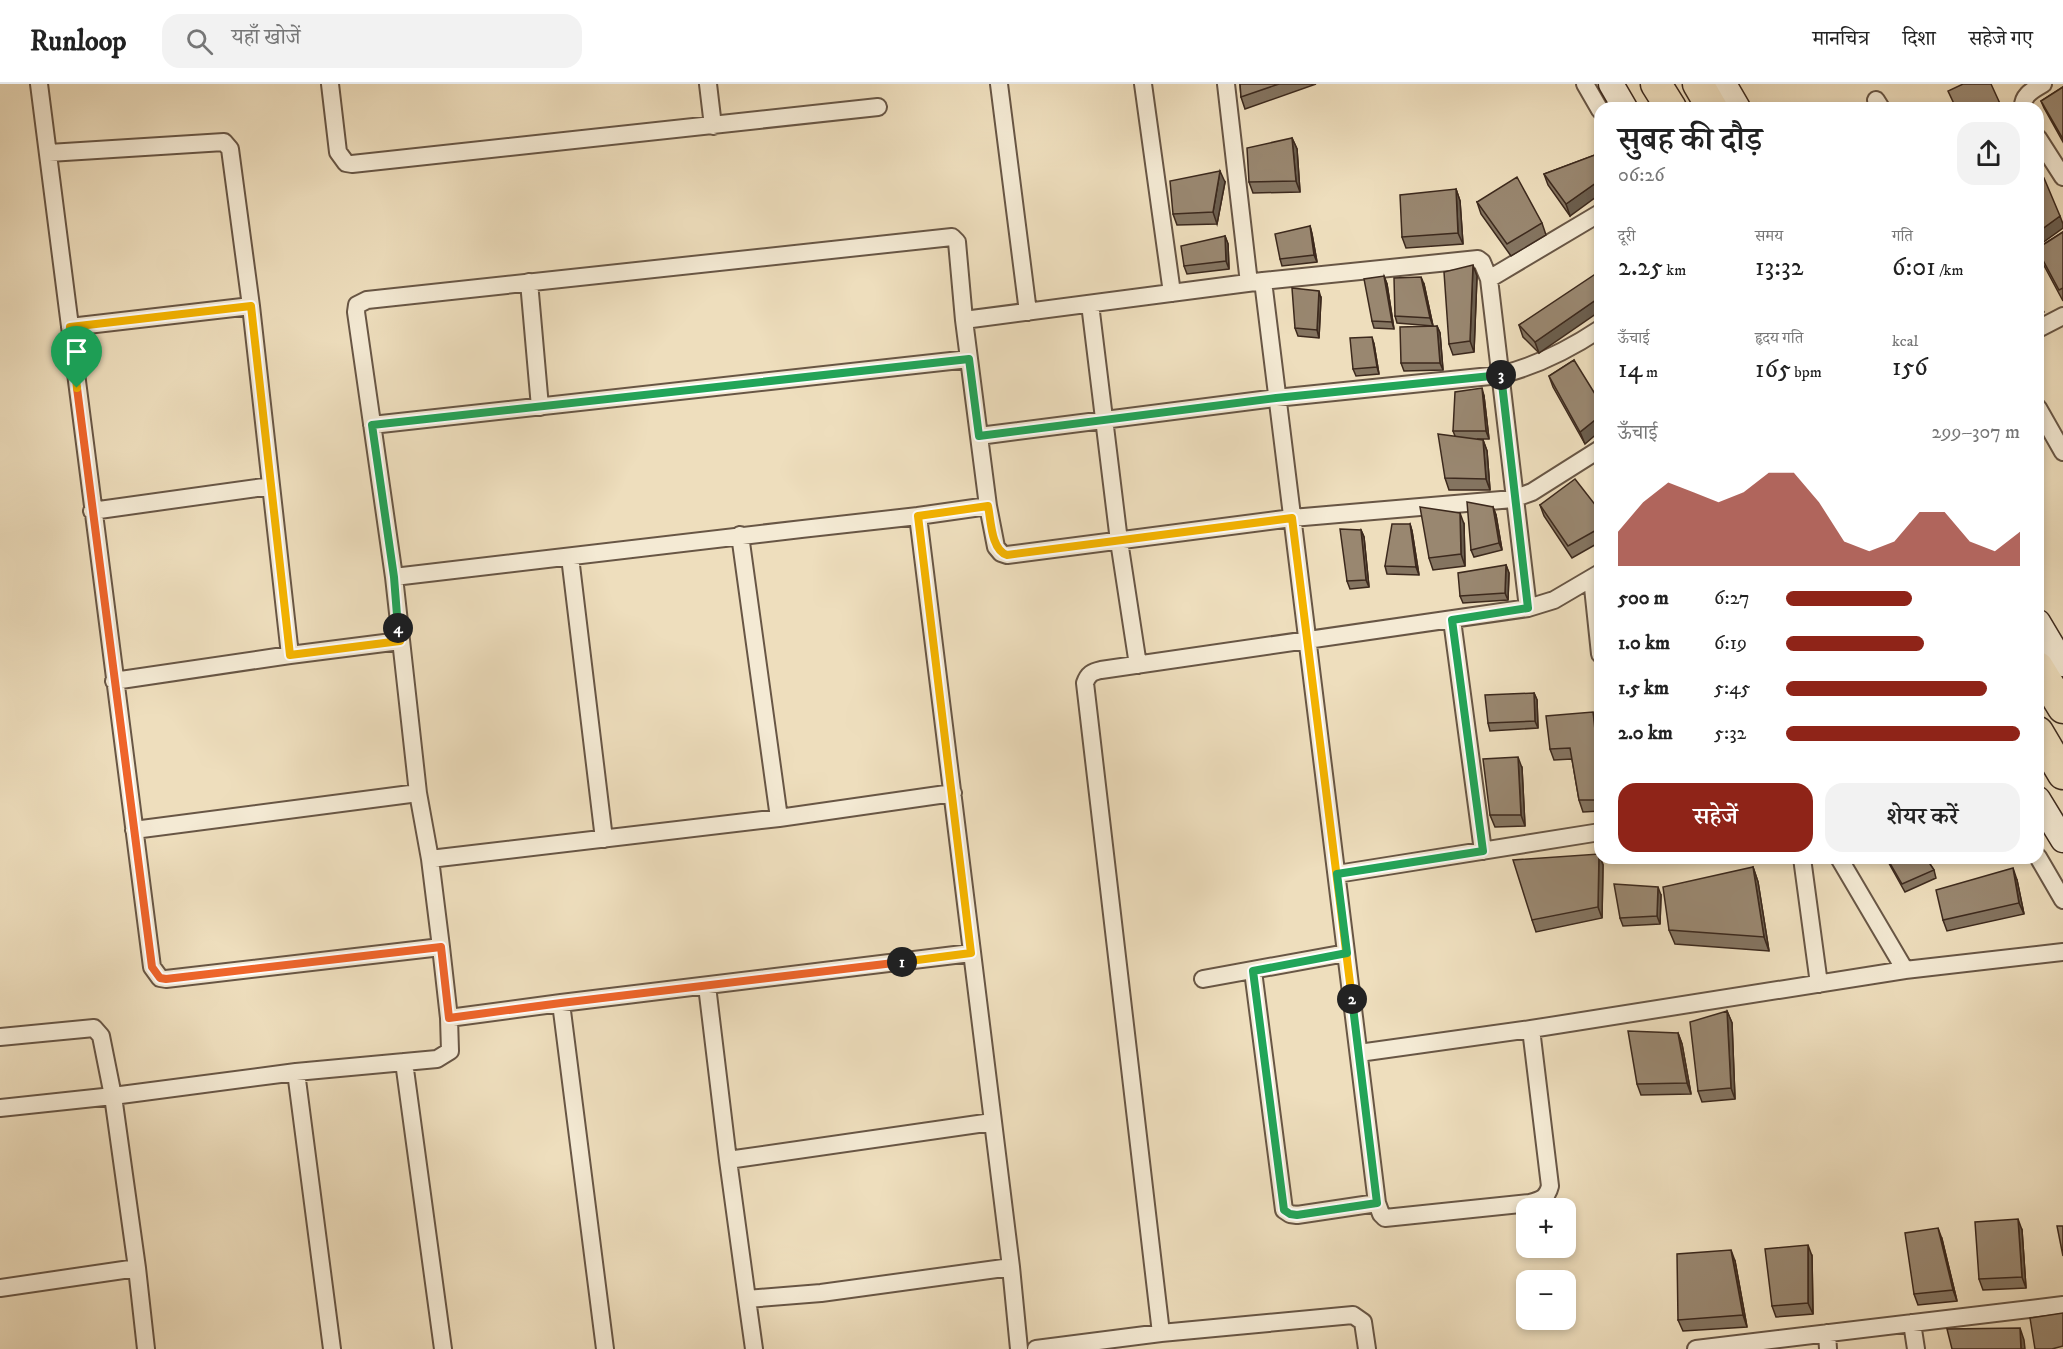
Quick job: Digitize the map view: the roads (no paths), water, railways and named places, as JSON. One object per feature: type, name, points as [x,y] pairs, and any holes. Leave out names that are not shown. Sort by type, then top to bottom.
[{"type":"highway","points":[[1656,84],[1667,102]]},
{"type":"highway","points":[[1698,84],[1708,102]]},
{"type":"highway","points":[[2044,676],[2063,708]]},
{"type":"highway","points":[[2044,742],[2063,774]]},
{"type":"main road","points":[[1611,84],[1622,102]]},
{"type":"main road","points":[[1724,84],[1734,102]]},
{"type":"main road","points":[[2044,632],[2063,663]]},
{"type":"main road","points":[[2044,808],[2061,833]]},
{"type":"street","points":[[39,84],[152,967],[160,978],[166,979],[441,947]]},
{"type":"street","points":[[330,84],[338,152],[346,163],[352,164],[878,107]]},
{"type":"street","points":[[708,84],[713,126]]},
{"type":"street","points":[[999,84],[1028,312]]},
{"type":"street","points":[[1143,84],[1172,293]]},
{"type":"street","points":[[1226,84],[1276,398],[1377,1203],[1381,1214],[1388,1218],[1530,1203],[1541,1200],[1548,1194],[1550,1186],[1531,1029]]},
{"type":"street","points":[[1585,84],[1595,102]]},
{"type":"street","points":[[2024,102],[2028,93],[2043,84]]},
{"type":"street","points":[[49,153],[224,142],[228,145],[232,158],[251,306],[290,655]]},
{"type":"street","points":[[2044,147],[2063,177]]},
{"type":"street","points":[[1489,279],[1594,217]]},
{"type":"street","points":[[0,1108],[296,1072],[437,1059],[450,1052],[449,1018],[430,859],[418,794],[394,577],[356,312],[360,302],[952,237],[957,242],[964,320],[988,506],[996,547],[1001,553],[1007,555],[1292,518],[1514,499],[1532,492],[1594,453]]},
{"type":"street","points":[[964,320],[1256,282],[1473,258],[1482,262],[1489,279],[1528,608]]},
{"type":"street","points":[[529,282],[540,406]]},
{"type":"street","points":[[1090,304],[1119,541],[1138,665]]},
{"type":"street","points":[[70,327],[251,306]]},
{"type":"street","points":[[2044,326],[2063,316]]},
{"type":"street","points":[[979,436],[1276,398],[1500,375],[1525,369],[1543,361],[1594,332]]},
{"type":"street","points":[[372,425],[969,359]]},
{"type":"street","points":[[2044,419],[2063,452]]},
{"type":"street","points":[[92,511],[271,486]]},
{"type":"street","points":[[394,577],[988,506]]},
{"type":"street","points":[[918,516],[1011,1267],[1019,1349]]},
{"type":"street","points":[[740,535],[779,818]]},
{"type":"street","points":[[570,557],[604,839]]},
{"type":"street","points":[[1161,1333],[1085,683],[1087,676],[1093,671],[1528,608],[1554,600],[1594,577]]},
{"type":"street","points":[[1452,620],[1483,851]]},
{"type":"street","points":[[114,681],[400,641]]},
{"type":"street","points":[[134,830],[418,794]]},
{"type":"street","points":[[430,859],[779,818],[952,794]]},
{"type":"street","points":[[1337,874],[1594,833]]},
{"type":"street","points":[[1803,864],[1819,984]]},
{"type":"street","points":[[1843,864],[1905,970]]},
{"type":"street","points":[[2042,864],[2063,900]]},
{"type":"street","points":[[1359,1053],[1531,1029],[1905,970],[2063,952]]},
{"type":"street","points":[[449,1018],[971,953]]},
{"type":"street","points":[[1203,979],[1347,953]]},
{"type":"street","points":[[1253,971],[1284,1210],[1297,1215],[1377,1203]]},
{"type":"street","points":[[707,986],[754,1349]]},
{"type":"street","points":[[561,1003],[605,1349]]},
{"type":"street","points":[[0,1037],[94,1028],[101,1036],[113,1096],[146,1349]]},
{"type":"street","points":[[404,1062],[443,1349]]},
{"type":"street","points":[[296,1072],[332,1349]]},
{"type":"street","points":[[728,1160],[992,1122]]},
{"type":"street","points":[[747,1299],[821,1293],[1011,1267]]},
{"type":"street","points":[[0,1288],[137,1268]]},
{"type":"street","points":[[1695,1349],[1828,1341],[1912,1323],[2063,1305]]},
{"type":"street","points":[[1036,1349],[1161,1333],[1353,1315],[1363,1322],[1367,1349]]},
{"type":"street","points":[[1912,1323],[1916,1349]]}]
